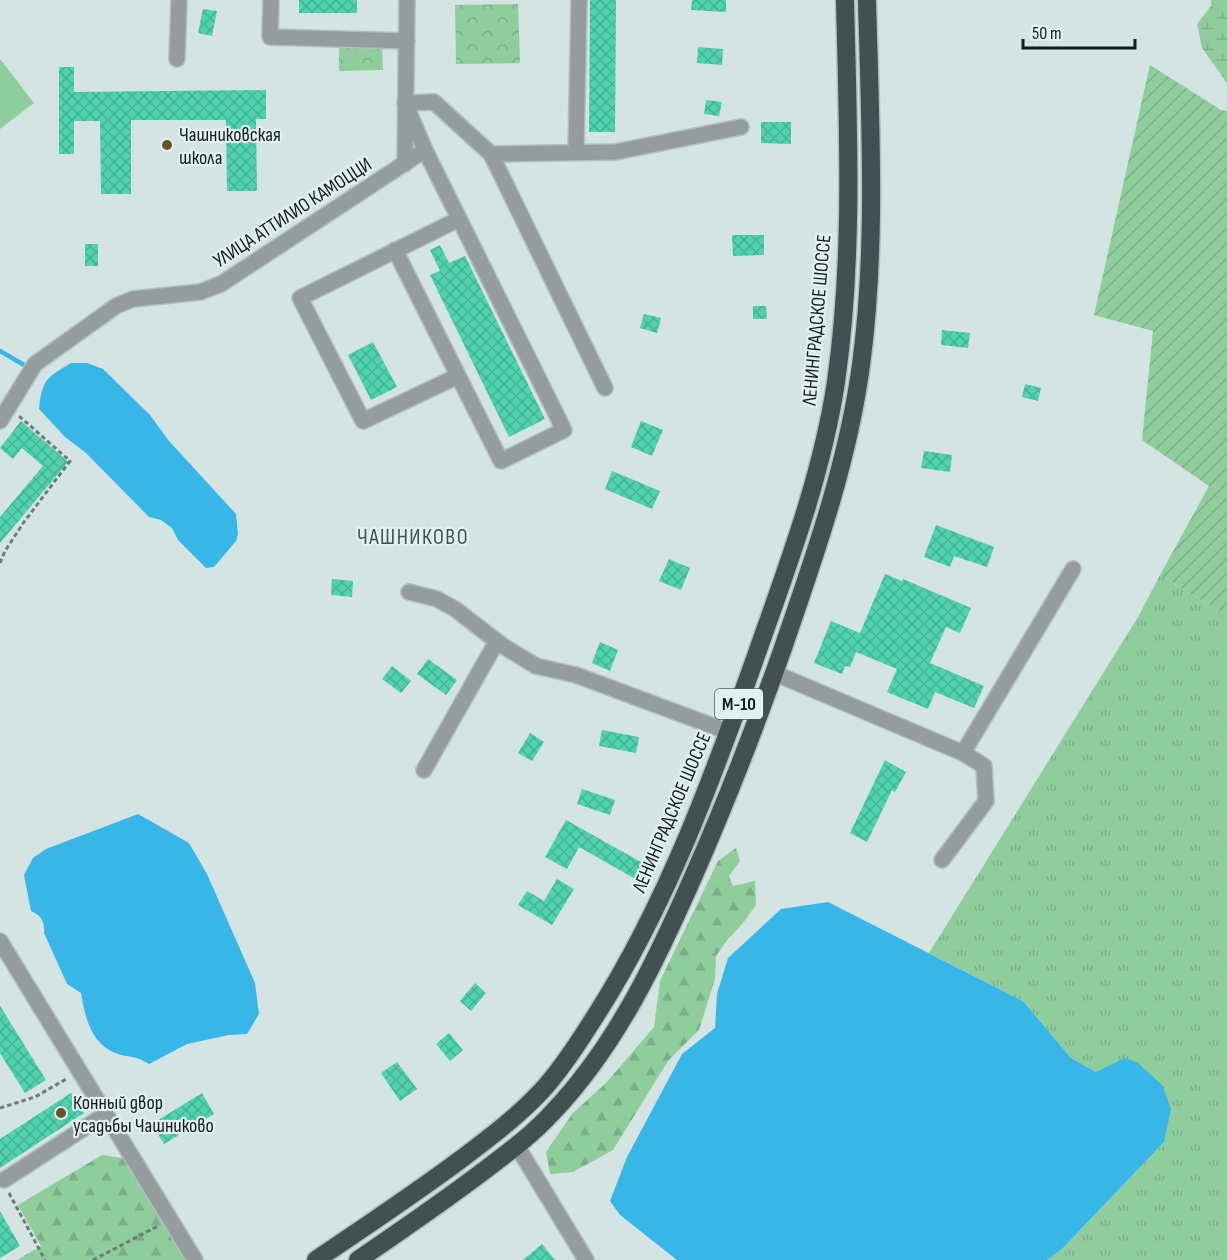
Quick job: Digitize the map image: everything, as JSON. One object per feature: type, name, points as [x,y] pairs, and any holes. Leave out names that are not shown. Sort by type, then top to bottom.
[{"type":"highway","name":"ЛЕНИНГРАДСКОЕ ШОССЕ","points":[[316,1260],[442,1174],[492,1136],[531,1102],[560,1069],[610,993],[640,938],[696,814],[729,732],[800,526],[823,446],[836,384],[842,330],[848,228],[845,0]]},
{"type":"highway","name":"М-10","points":[[358,1260],[455,1193],[517,1146],[551,1114],[586,1072],[614,1033],[650,972],[716,825],[774,673],[836,487],[852,418],[862,362],[868,270],[870,184],[867,0]]},
{"type":"street","points":[[177,59],[179,0]]},
{"type":"street","points":[[271,0],[270,37],[406,40]]},
{"type":"street","points":[[405,164],[407,0]]},
{"type":"street","points":[[576,152],[579,0]]},
{"type":"street","points":[[405,103],[434,102],[491,154],[605,388]]},
{"type":"street","points":[[395,250],[501,461],[564,430],[425,150],[405,103]]},
{"type":"street","points":[[491,154],[615,152],[741,127]]},
{"type":"street","name":"УЛИЦА АТТИЛИО КАМОЦЦИ","points":[[0,421],[35,364],[116,306],[133,299],[200,292],[221,284],[425,150]]},
{"type":"street","points":[[458,376],[363,421],[300,298],[459,219]]},
{"type":"street","points":[[963,753],[1073,569]]},
{"type":"street","points":[[408,592],[437,599],[455,609],[521,658],[536,666],[576,675],[729,732]]},
{"type":"street","points":[[424,770],[497,641]]},
{"type":"street","points":[[774,673],[963,753],[984,766],[986,801],[942,860]]},
{"type":"street","points":[[0,941],[195,1260]]},
{"type":"street","points":[[4,1180],[106,1114]]},
{"type":"street","points":[[517,1146],[586,1260]]},
{"type":"path","points":[[0,563],[24,522],[70,461],[9,407]]},
{"type":"path","points":[[0,1108],[35,1097],[80,1071]]},
{"type":"path","points":[[4,1180],[13,1203],[45,1260]]},
{"type":"path","points":[[93,1260],[171,1220]]},
{"type":"green space","points":[[1211,0],[1227,0],[1227,83],[1202,48],[1197,24],[1211,6]]},
{"type":"green space","points":[[518,4],[520,63],[456,64],[455,5]]},
{"type":"green space","points":[[339,43],[382,43],[383,70],[339,71]]},
{"type":"green space","points":[[0,59],[34,103],[0,129]]},
{"type":"green space","points":[[1150,65],[1221,110],[1227,111],[1227,616],[1160,575],[1209,486],[1142,440],[1153,331],[1094,315]]},
{"type":"green space","points":[[1160,575],[1227,616],[1227,1260],[1047,1260],[1062,1249],[1164,1142],[1096,1072],[1071,1058],[1023,1001],[929,953],[1138,617]]},
{"type":"green space","points":[[736,848],[740,861],[729,876],[733,886],[755,881],[756,905],[716,956],[715,979],[699,1030],[668,1061],[613,1150],[573,1172],[550,1174],[546,1152],[572,1114],[606,1083],[654,1027],[660,981],[718,861]]},
{"type":"green space","points":[[102,1155],[123,1158],[185,1260],[17,1260],[41,1246],[18,1205]]},
{"type":"water","points":[[71,363],[87,363],[103,369],[150,415],[169,441],[236,514],[238,534],[236,541],[214,567],[206,568],[178,540],[172,528],[161,520],[149,517],[39,409],[47,381]]},
{"type":"water","points":[[138,814],[189,843],[207,874],[255,983],[259,1014],[247,1034],[229,1035],[187,1044],[149,1064],[109,1050],[95,1037],[87,1020],[81,993],[67,984],[44,933],[42,919],[31,911],[24,875],[33,858],[46,849]]},
{"type":"water","points":[[828,902],[1023,1001],[1071,1058],[1096,1072],[1125,1058],[1138,1063],[1162,1085],[1171,1109],[1164,1142],[1062,1249],[1047,1260],[677,1260],[620,1215],[610,1201],[627,1157],[682,1054],[715,1028],[717,994],[728,958],[781,909]]},
{"type":"building","points":[[299,0],[357,0],[357,13],[299,13]]},
{"type":"building","points":[[590,0],[616,0],[615,132],[589,132]]},
{"type":"building","points":[[692,0],[726,0],[726,12],[691,10]]},
{"type":"building","points":[[203,9],[217,11],[212,36],[198,33]]},
{"type":"building","points":[[698,47],[723,49],[722,65],[697,63]]},
{"type":"building","points":[[59,67],[74,67],[74,92],[266,90],[266,119],[256,119],[257,191],[227,191],[226,120],[131,120],[131,194],[101,194],[100,121],[74,121],[74,154],[59,154]]},
{"type":"building","points":[[706,100],[722,102],[719,116],[704,114]]},
{"type":"building","points":[[761,122],[791,122],[791,144],[761,143]]},
{"type":"building","points":[[732,235],[764,235],[764,255],[733,256]]},
{"type":"building","points":[[85,244],[98,244],[98,266],[85,266]]},
{"type":"building","points":[[440,245],[449,263],[465,256],[545,419],[509,437],[430,275],[440,271],[430,250]]},
{"type":"building","points":[[753,306],[766,306],[767,319],[753,319]]},
{"type":"building","points":[[644,314],[661,318],[657,333],[640,328]]},
{"type":"building","points":[[942,330],[970,333],[968,348],[941,345]]},
{"type":"building","points":[[373,342],[397,387],[371,400],[348,355]]},
{"type":"building","points":[[1025,384],[1041,388],[1038,401],[1022,397]]},
{"type":"building","points":[[21,421],[68,462],[0,543],[0,517],[43,466],[22,448],[13,459],[0,448]]},
{"type":"building","points":[[641,421],[663,430],[652,456],[631,447]]},
{"type":"building","points":[[924,451],[952,455],[950,472],[921,468]]},
{"type":"building","points":[[612,471],[660,491],[652,509],[605,489]]},
{"type":"building","points":[[936,525],[994,547],[987,567],[954,556],[950,567],[924,557]]},
{"type":"building","points":[[669,559],[690,568],[681,590],[659,581]]},
{"type":"building","points":[[885,574],[902,581],[903,579],[971,608],[960,633],[946,627],[930,663],[984,686],[974,708],[935,692],[928,709],[887,692],[897,669],[856,652],[850,667],[845,666],[842,674],[814,663],[831,621],[860,633]]},
{"type":"building","points":[[332,579],[353,581],[352,597],[331,595]]},
{"type":"building","points":[[600,642],[618,650],[610,671],[592,663]]},
{"type":"building","points":[[428,659],[457,680],[446,695],[417,674]]},
{"type":"building","points":[[392,666],[411,681],[401,693],[382,679]]},
{"type":"building","points":[[602,730],[639,737],[636,753],[599,746]]},
{"type":"building","points":[[530,733],[544,742],[532,761],[518,753]]},
{"type":"building","points":[[885,760],[906,772],[895,792],[892,790],[867,842],[850,833]]},
{"type":"building","points":[[582,789],[615,800],[610,815],[577,804]]},
{"type":"building","points":[[566,820],[648,866],[639,881],[579,847],[567,869],[545,857]]},
{"type":"building","points":[[557,879],[574,889],[552,925],[518,905],[527,891],[544,901]]},
{"type":"building","points":[[475,983],[486,993],[471,1011],[460,1001]]},
{"type":"building","points":[[0,1006],[46,1080],[25,1093],[0,1053]]},
{"type":"building","points":[[449,1033],[463,1050],[450,1061],[436,1044]]},
{"type":"building","points":[[397,1062],[417,1089],[400,1101],[381,1073]]},
{"type":"building","points":[[71,1093],[84,1113],[0,1168],[0,1139]]},
{"type":"building","points":[[202,1093],[214,1114],[164,1144],[152,1124]]},
{"type":"building","points":[[0,1211],[20,1246],[0,1258]]},
{"type":"building","points":[[542,1244],[555,1260],[523,1260]]},
{"type":"waterway","points":[[0,351],[24,365]]},
{"type":"place","name":"Чашниковская школа","points":[[167,145]]},
{"type":"place","name":"Конный двор усадьбы Чашниково","points":[[61,1113]]},
{"type":"district","name":"ЧАШНИКОВО","points":[[413,536]]}]
